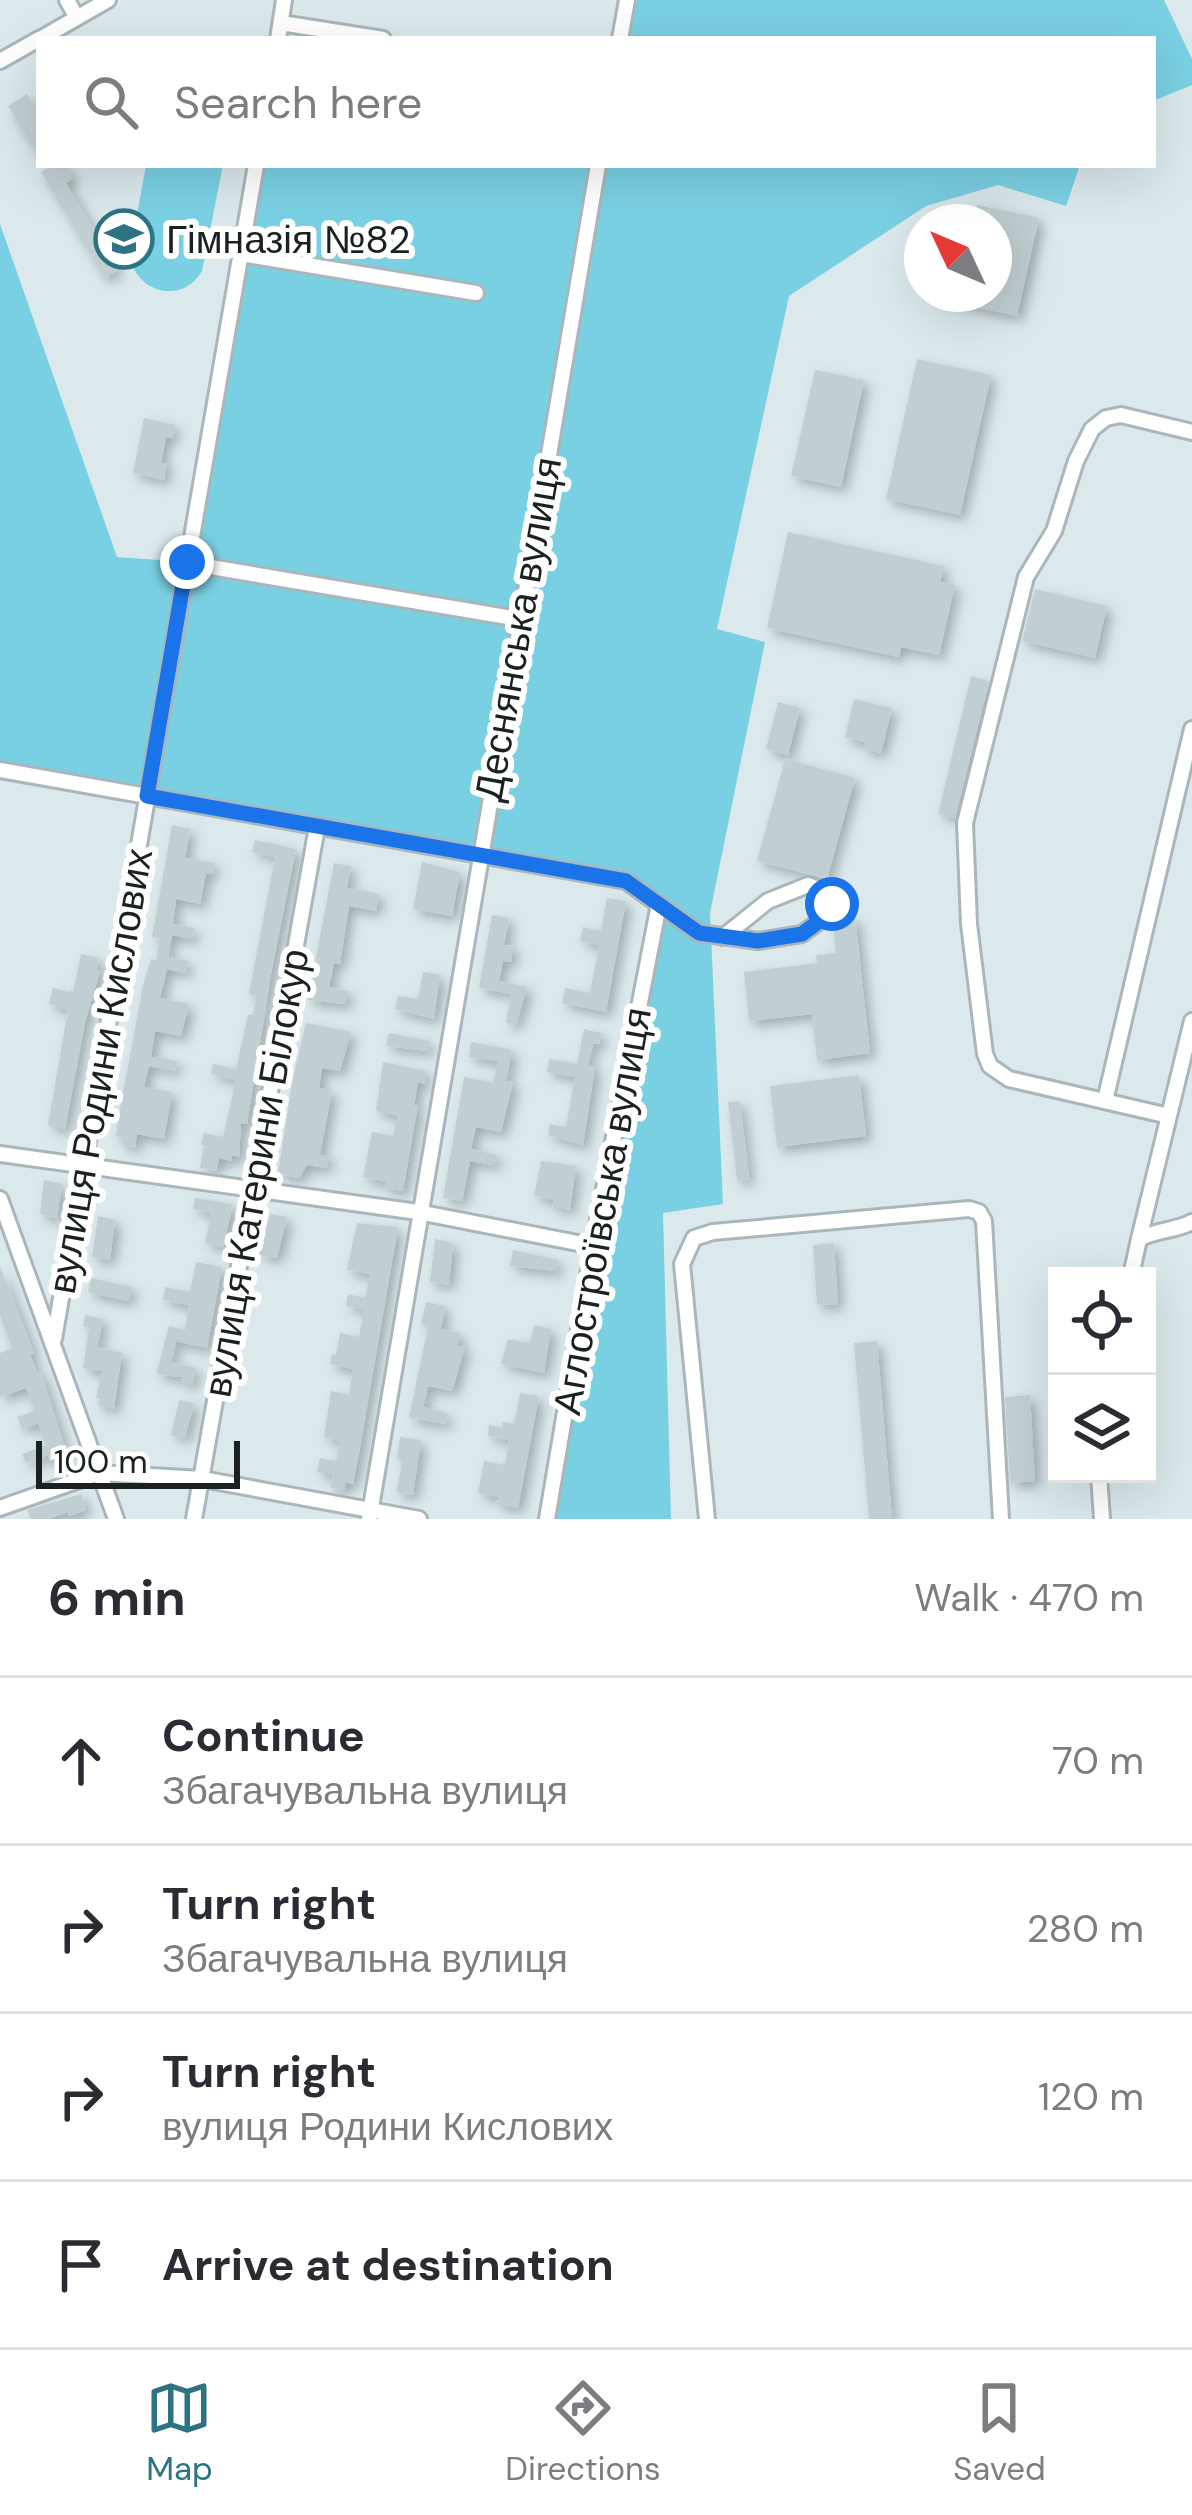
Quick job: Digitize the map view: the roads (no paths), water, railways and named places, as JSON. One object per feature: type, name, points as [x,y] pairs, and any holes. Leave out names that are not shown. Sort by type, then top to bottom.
[{"type":"street","points":[[67,0],[77,18]]},
{"type":"street","points":[[44,36],[108,0]]},
{"type":"street","points":[[279,36],[284,0]]},
{"type":"street","points":[[621,36],[627,0]]},
{"type":"street","points":[[281,22],[365,36]]},
{"type":"street","points":[[0,62],[36,41]]},
{"type":"street","name":"вулиця Родини Кислових","points":[[53,1339],[255,168]]},
{"type":"street","name":"Деснянська вулиця","points":[[370,1515],[597,168]]},
{"type":"street","points":[[241,254],[476,292]]},
{"type":"street","points":[[1169,1115],[1010,1079],[990,1066],[969,924],[965,823],[1026,577],[1054,531],[1083,442],[1106,418],[1121,415],[1192,431]]},
{"type":"street","points":[[187,562],[519,620]]},
{"type":"street","points":[[1106,1101],[1192,729]]},
{"type":"street","points":[[0,770],[626,881],[699,933],[723,937],[758,941],[802,934],[832,904],[825,892],[808,885],[768,901],[723,937]]},
{"type":"street","name":"вулиця Катерини Білокур","points":[[194,1519],[317,827]]},
{"type":"street","name":"Аглостроївська вулиця","points":[[547,1519],[593,1246],[659,904]]},
{"type":"street","points":[[1133,1267],[1192,1021]]},
{"type":"street","points":[[0,1154],[418,1213],[593,1246]]},
{"type":"street","points":[[0,1199],[116,1519]]},
{"type":"street","points":[[707,1519],[682,1264],[694,1238],[713,1232],[969,1209],[979,1212],[984,1221],[1000,1519]]},
{"type":"street","points":[[1139,1239],[1160,1228],[1192,1222]]},
{"type":"street","points":[[0,1508],[99,1474],[202,1479],[370,1515],[419,1519]]},
{"type":"street","points":[[1100,1483],[1102,1519]]},
{"type":"place","name":"Гімназія №82","points":[[124,239]]}]
